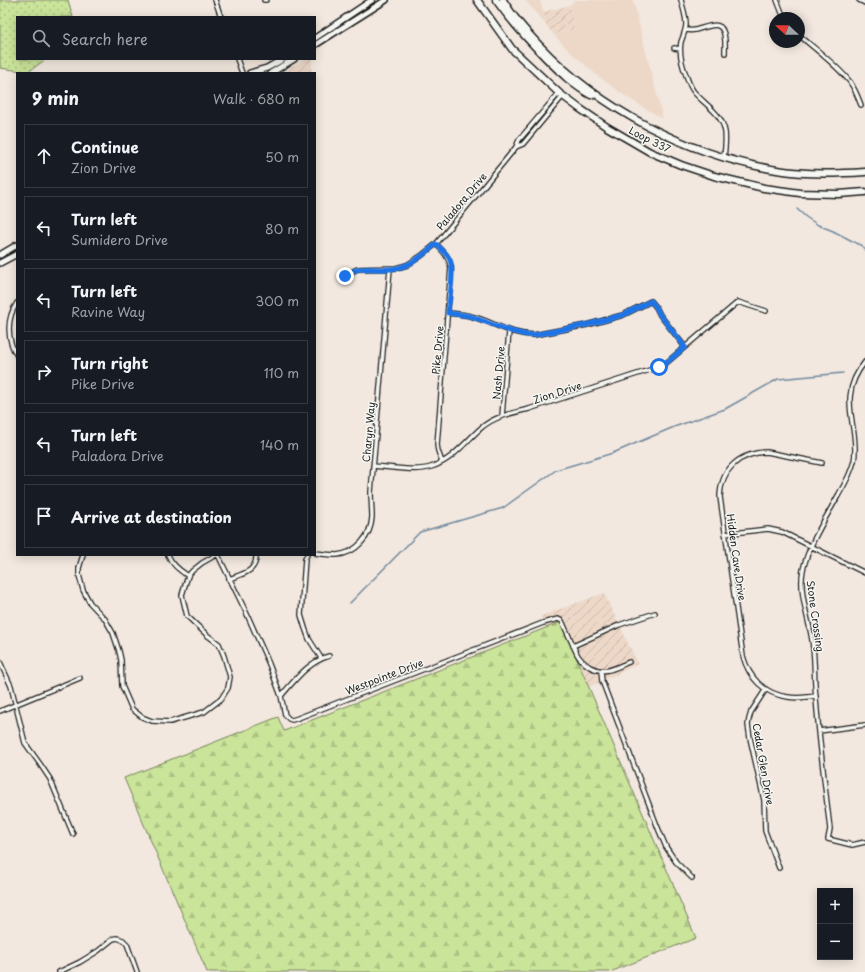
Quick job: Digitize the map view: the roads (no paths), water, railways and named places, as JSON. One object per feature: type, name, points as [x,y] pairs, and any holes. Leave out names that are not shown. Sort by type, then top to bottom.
[{"type":"main road","name":"Loop 337","points":[[477,0],[512,49],[561,94],[607,127],[650,152],[681,165],[714,176],[764,188],[800,193],[839,194],[865,192]]},
{"type":"main road","points":[[496,0],[532,45],[559,71],[579,88],[604,100]]},
{"type":"main road","name":"Loop 337","points":[[503,0],[524,29],[558,64],[604,100],[642,124],[711,153],[761,167],[794,172],[825,174],[865,172]]},
{"type":"street","points":[[215,0],[221,16]]},
{"type":"street","points":[[316,37],[372,0]]},
{"type":"street","points":[[316,44],[386,0]]},
{"type":"street","points":[[681,0],[686,22],[686,30],[680,48],[683,66],[693,91],[719,116],[724,126],[724,157]]},
{"type":"street","points":[[777,0],[782,12]]},
{"type":"street","points":[[859,0],[865,3]]},
{"type":"street","points":[[686,30],[712,25],[722,27],[725,53]]},
{"type":"street","points":[[805,40],[845,76],[861,104]]},
{"type":"street","points":[[674,48],[680,48]]},
{"type":"street","points":[[237,60],[242,72]]},
{"type":"street","points":[[253,72],[267,68],[281,60]]},
{"type":"street","points":[[273,72],[292,60]]},
{"type":"street","name":"Paladora Drive","points":[[345,276],[357,269],[390,269],[402,267],[415,261],[436,244],[516,147],[519,140],[561,94]]},
{"type":"street","name":"Pike Drive","points":[[436,244],[450,260],[452,267],[437,445],[442,462]]},
{"type":"street","points":[[0,255],[16,246]]},
{"type":"street","points":[[0,263],[16,255]]},
{"type":"street","name":"Charyn Way","points":[[316,553],[330,555],[341,554],[353,549],[363,541],[370,529],[372,516],[370,492],[390,269]]},
{"type":"street","points":[[448,313],[470,316],[510,331],[534,335],[586,325],[623,315],[651,301],[685,347]]},
{"type":"street","name":"Zion Drive","points":[[373,466],[404,469],[430,468],[450,458],[482,427],[495,418],[537,407],[665,364],[738,302],[766,311]]},
{"type":"street","points":[[16,305],[11,314],[9,323],[12,345],[16,354]]},
{"type":"street","name":"Nash Drive","points":[[502,416],[510,331]]},
{"type":"street","name":"Stone Crossing","points":[[865,362],[854,380],[850,396],[849,406],[855,446],[854,461],[847,480],[811,546],[802,573],[802,593],[813,648],[819,731],[830,829],[828,839],[852,845],[865,842]]},
{"type":"street","name":"Hidden Cave Drive","points":[[816,696],[795,698],[770,692],[754,679],[746,666],[743,656],[720,490],[723,479],[729,469],[735,462],[750,454],[767,452],[822,463]]},
{"type":"street","points":[[726,534],[768,529],[775,530],[782,532],[865,573]]},
{"type":"street","points":[[83,556],[79,575],[83,590],[90,603],[105,619],[113,633],[122,660],[122,686],[132,709],[142,717],[152,721],[170,722],[204,712],[221,699],[228,688],[230,677],[219,644],[206,635],[188,616],[182,595],[188,576],[197,567],[215,556]]},
{"type":"street","points":[[168,556],[172,563],[188,576]]},
{"type":"street","name":"Westpointe Drive","points":[[218,556],[269,664],[281,696],[286,716],[289,719],[295,719],[543,623],[558,619],[562,621],[581,660],[601,671]]},
{"type":"street","points":[[229,579],[247,572],[254,566],[256,556]]},
{"type":"street","points":[[306,556],[305,559],[301,615],[304,628],[309,639],[321,658]]},
{"type":"street","points":[[573,646],[619,625],[655,613]]},
{"type":"street","points":[[281,696],[301,673],[321,658],[329,656]]},
{"type":"street","points":[[0,662],[11,686],[25,744],[50,779],[73,834]]},
{"type":"street","points":[[629,662],[609,670],[601,671],[602,681],[666,847],[676,862],[692,878]]},
{"type":"street","points":[[0,711],[80,678]]},
{"type":"street","name":"Cedar Glen Drive","points":[[766,690],[751,712],[748,725],[764,800],[765,831],[779,868]]},
{"type":"street","points":[[819,731],[865,725]]},
{"type":"street","points":[[59,972],[80,962],[98,951],[113,939],[118,938],[126,944],[137,972]]},
{"type":"waterway","points":[[797,209],[818,225],[862,246],[865,250]]},
{"type":"waterway","points":[[350,603],[420,532],[503,508],[556,470],[613,453],[674,427],[725,409],[778,379],[843,373]]}]
